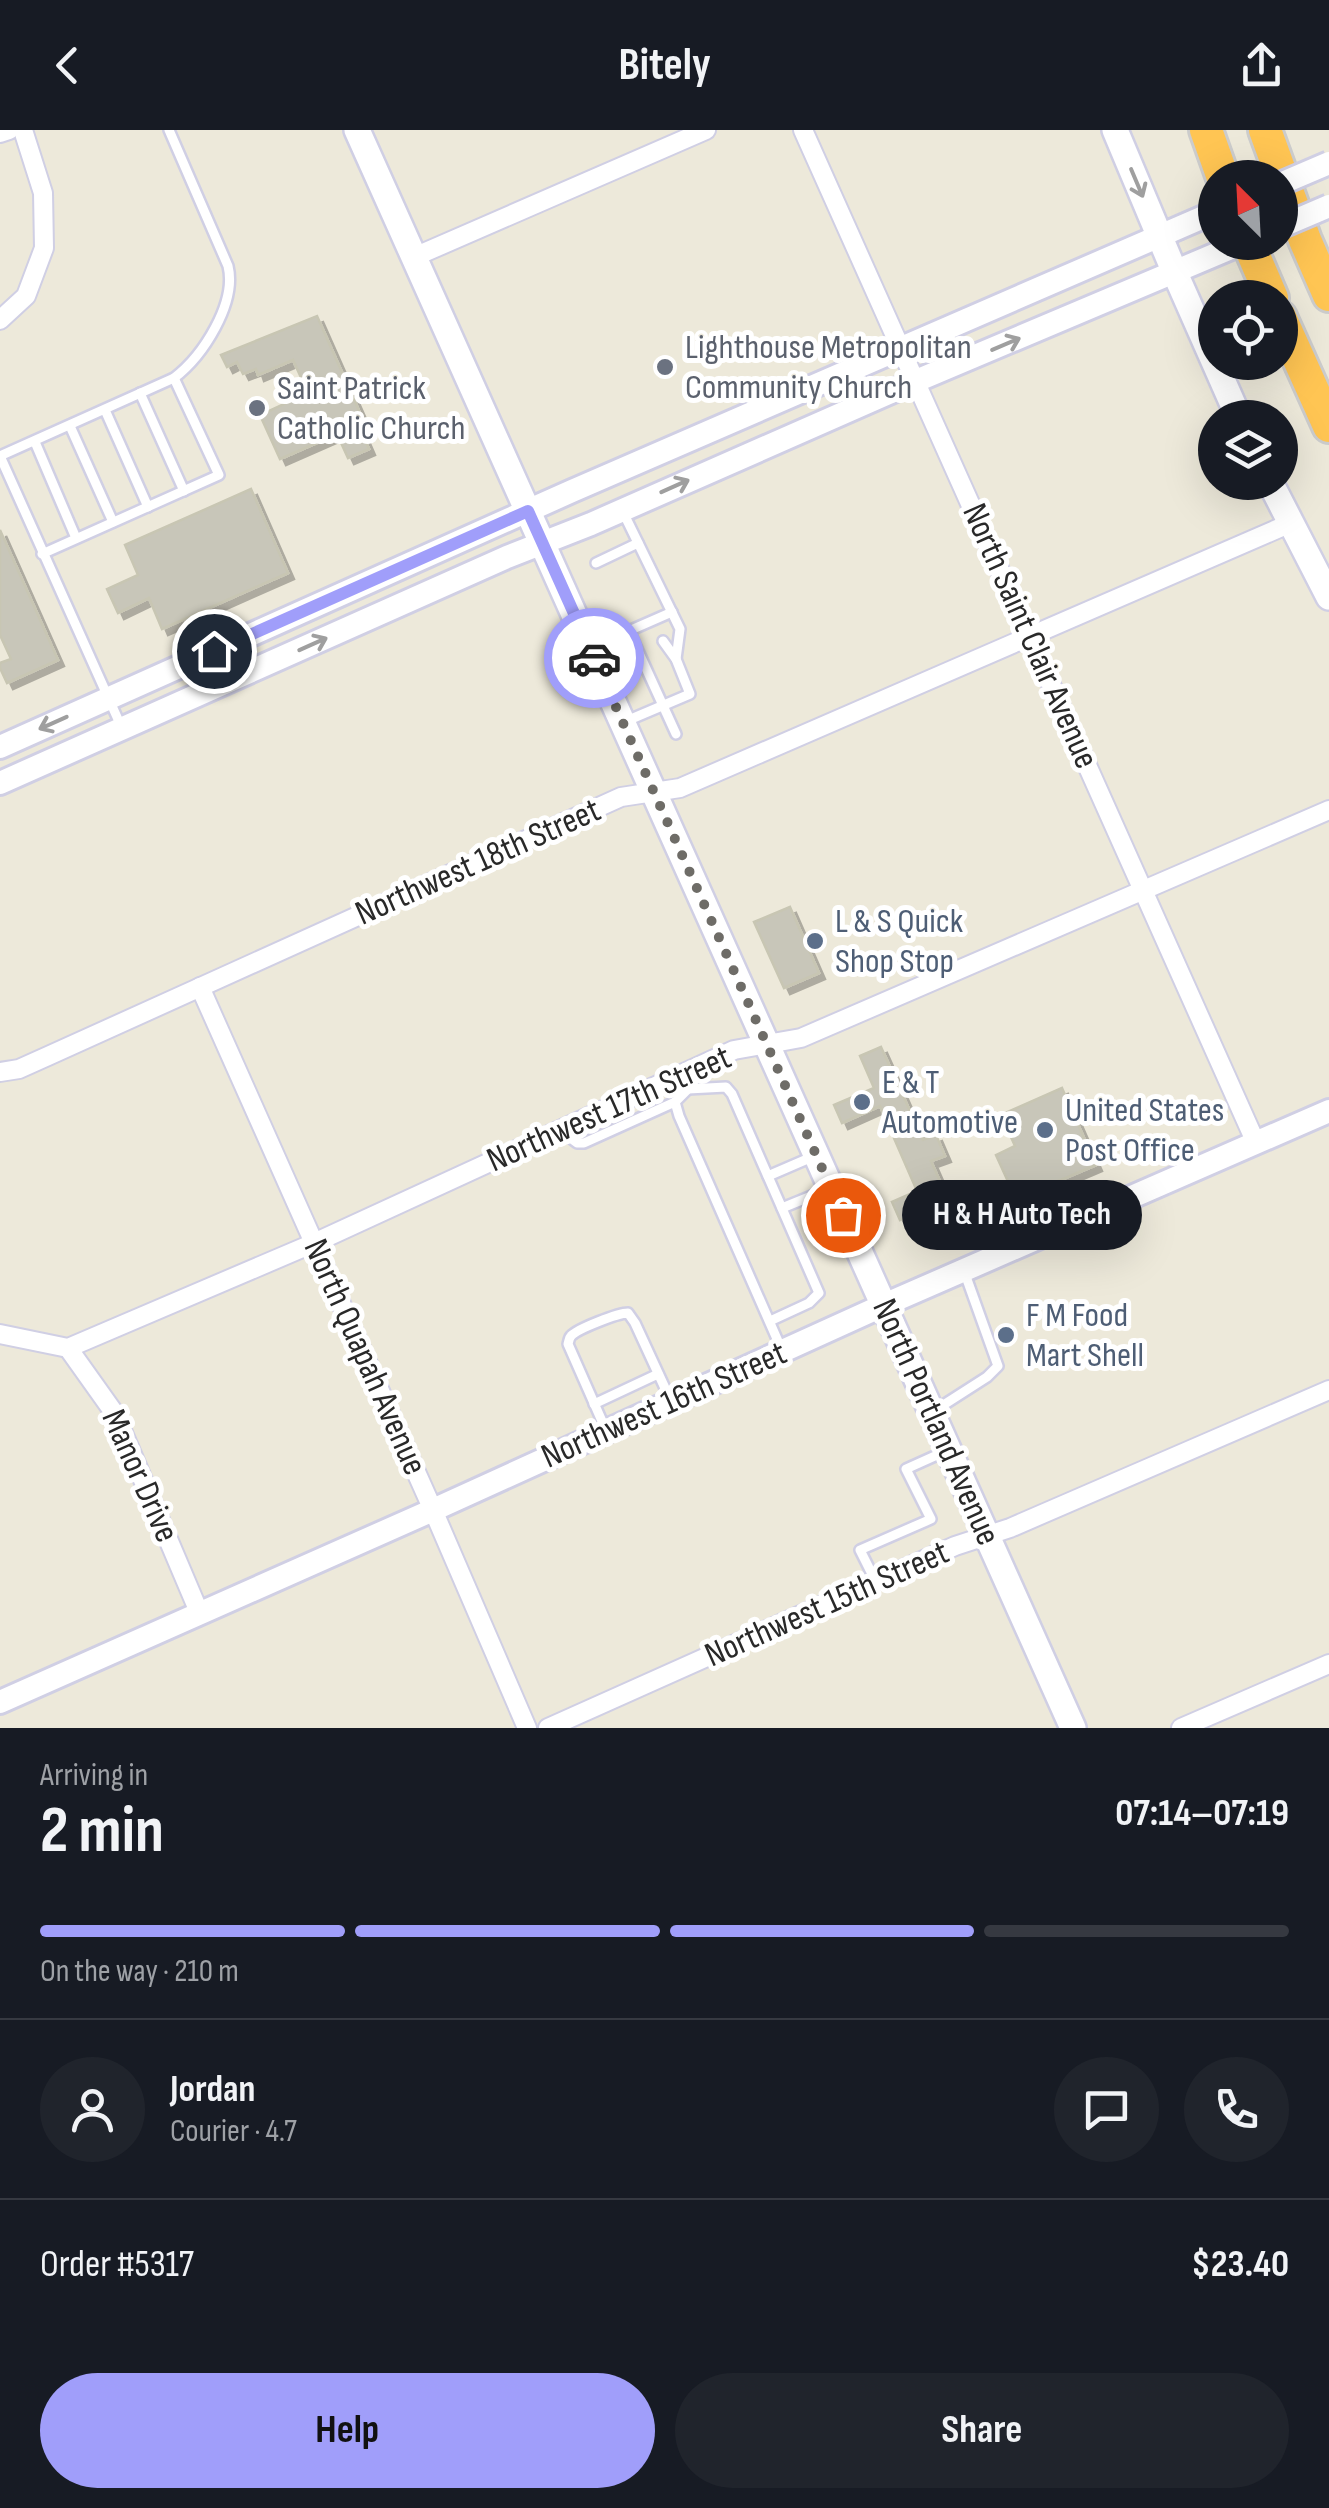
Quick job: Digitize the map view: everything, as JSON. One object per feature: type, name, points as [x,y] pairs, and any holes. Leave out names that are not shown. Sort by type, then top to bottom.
[{"type":"highway","points":[[1206,130],[1217,160]]},
{"type":"highway","points":[[1265,130],[1329,295]]},
{"type":"highway","points":[[1298,356],[1329,426]]},
{"type":"main road","name":"North Portland Avenue","points":[[357,130],[1073,1728]]},
{"type":"main road","points":[[1115,130],[1159,236],[1186,268],[1233,400]]},
{"type":"main road","points":[[1279,500],[1329,597]]},
{"type":"street","points":[[0,133],[10,130]]},
{"type":"street","points":[[0,320],[26,296],[44,248],[43,192],[23,130]]},
{"type":"street","points":[[414,257],[706,130]]},
{"type":"street","name":"North Saint Clair Avenue","points":[[803,130],[1256,1142]]},
{"type":"street","points":[[1298,176],[1329,162]]},
{"type":"street","points":[[1298,219],[1329,206]]},
{"type":"street","points":[[0,747],[528,511],[1198,219]]},
{"type":"street","points":[[0,783],[542,543],[1204,260]]},
{"type":"street","name":"Northwest 18th Street","points":[[0,1072],[48,1056],[620,797],[680,788],[1291,523]]},
{"type":"street","name":"Northwest 17th Street","points":[[68,1348],[314,1244],[560,1130],[687,1081],[734,1050],[800,1038],[1329,810]]},
{"type":"street","name":"North Quapah Avenue","points":[[200,987],[527,1728]]},
{"type":"street","name":"Northwest 16th Street","points":[[0,1702],[884,1305],[1329,1112]]},
{"type":"street","points":[[0,1334],[68,1348]]},
{"type":"street","name":"Manor Drive","points":[[68,1348],[115,1414],[199,1612]]},
{"type":"street","name":"Northwest 15th Street","points":[[548,1728],[955,1546],[1329,1390]]},
{"type":"street","points":[[1182,1728],[1329,1664]]},
{"type":"lane","points":[[122,729],[0,456],[174,378],[189,367],[214,329],[232,280],[169,130]]},
{"type":"lane","points":[[42,554],[219,476],[174,378]]},
{"type":"lane","points":[[140,393],[184,491]]},
{"type":"lane","points":[[105,410],[148,506]]},
{"type":"lane","points":[[70,426],[113,522]]},
{"type":"lane","points":[[36,442],[76,538]]},
{"type":"lane","points":[[621,510],[638,543],[662,621]]},
{"type":"lane","points":[[596,563],[638,543]]},
{"type":"lane","points":[[590,648],[662,621],[680,628],[676,659]]},
{"type":"lane","points":[[630,632],[676,734]]},
{"type":"lane","points":[[622,723],[690,694],[668,639]]},
{"type":"lane","points":[[560,1130],[581,1144],[676,1102],[687,1081],[726,1087],[819,1292],[808,1304],[770,1321]]},
{"type":"lane","points":[[676,1102],[783,1351]]},
{"type":"lane","points":[[768,1176],[816,1156]]},
{"type":"lane","points":[[782,1208],[831,1188]]},
{"type":"lane","points":[[932,1412],[998,1366],[963,1270]]},
{"type":"lane","points":[[606,1432],[568,1344],[574,1334],[622,1312],[628,1313],[671,1402]]},
{"type":"lane","points":[[594,1404],[658,1374]]},
{"type":"lane","points":[[876,1582],[860,1550],[930,1519],[906,1469],[948,1450]]},
{"type":"building","points":[[317,316],[368,431],[362,433],[369,449],[348,458],[337,434],[280,459],[260,415],[308,393],[293,360],[258,375],[256,369],[243,374],[237,362],[227,367],[221,355]]},
{"type":"building","points":[[251,489],[288,573],[162,629],[149,598],[118,613],[107,589],[138,575],[125,545]]},
{"type":"building","points":[[0,530],[58,660],[7,683],[0,668],[0,663],[11,659],[0,635]]},
{"type":"building","points":[[790,907],[819,973],[784,988],[754,922]]},
{"type":"building","points":[[881,1047],[923,1140],[936,1135],[945,1156],[931,1161],[956,1218],[932,1229],[924,1209],[900,1220],[892,1202],[917,1191],[880,1106],[842,1123],[834,1105],[874,1088],[860,1056]]},
{"type":"building","name":"United States Post Office","points":[[1062,1088],[1096,1165],[1016,1199],[996,1155],[1015,1146],[1001,1115]]},
{"type":"way so far","points":[[594,658],[843,1215]]},
{"type":"place","name":"Lighthouse Metropolitan Community Church","points":[[665,367]]},
{"type":"place","name":"Saint Patrick Catholic Church","points":[[257,408]]},
{"type":"place","name":"L & S Quick Shop Stop","points":[[815,941]]},
{"type":"place","name":"E & T Automotive","points":[[862,1102]]},
{"type":"place","name":"United States Post Office","points":[[1045,1130]]},
{"type":"place","name":"H & H Auto Tech","points":[[843,1215]]},
{"type":"place","name":"F M Food Mart Shell","points":[[1006,1335]]},
{"type":"route","points":[[214,651],[528,511],[594,658]]}]
